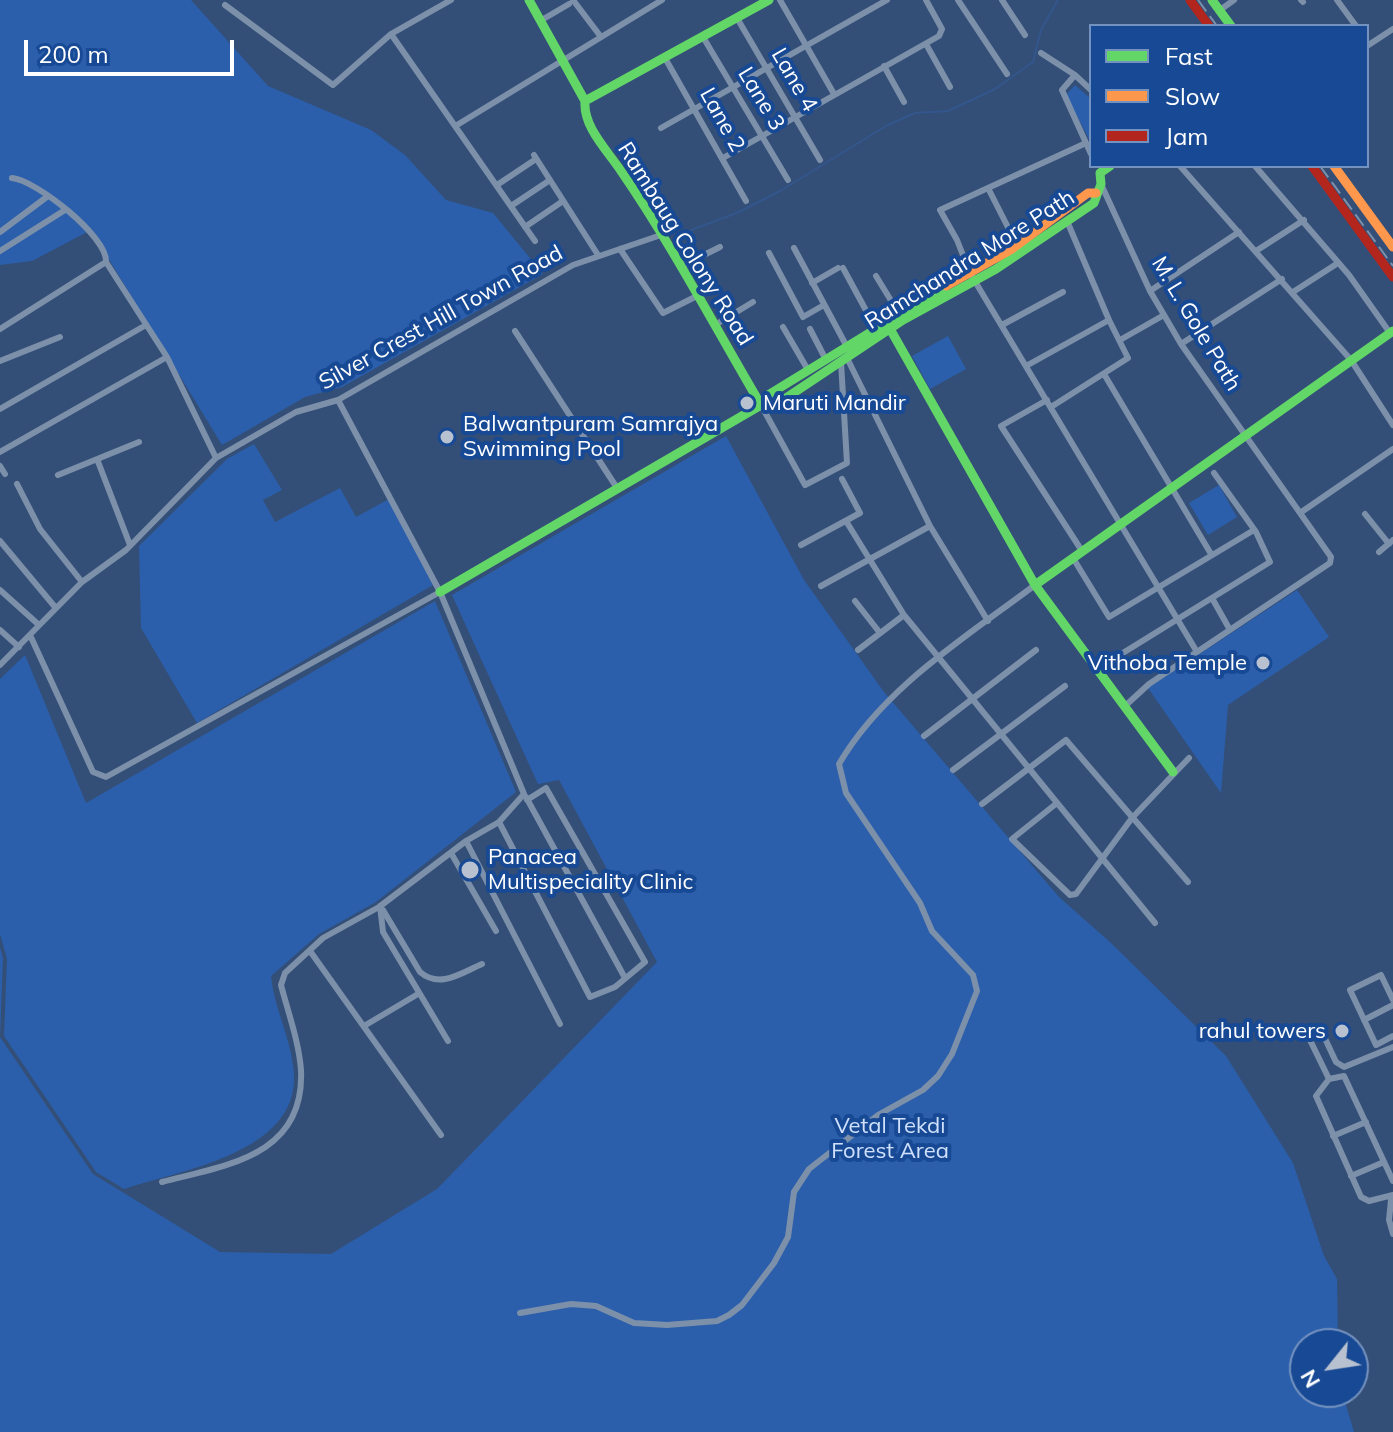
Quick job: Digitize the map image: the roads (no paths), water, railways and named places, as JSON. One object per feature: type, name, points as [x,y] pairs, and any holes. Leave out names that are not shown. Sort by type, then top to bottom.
[{"type":"street","name":"Rambaug Colony Road","points":[[529,0],[585,101],[584,112],[590,126],[661,235],[763,404]]},
{"type":"street","points":[[457,125],[662,0]]},
{"type":"street","points":[[780,0],[834,94]]},
{"type":"street","points":[[661,128],[887,0]]},
{"type":"street","points":[[723,158],[926,44],[942,31],[926,0]]},
{"type":"street","points":[[958,0],[1007,74]]},
{"type":"street","points":[[1002,0],[1025,35]]},
{"type":"street","points":[[1190,0],[1208,24]]},
{"type":"street","points":[[1212,0],[1230,24]]},
{"type":"street","points":[[1220,10],[1234,0]]},
{"type":"street","points":[[1337,0],[1355,24]]},
{"type":"street","points":[[225,5],[331,85],[337,84],[391,34],[447,1]]},
{"type":"street","points":[[585,101],[766,1]]},
{"type":"street","points":[[540,21],[571,2],[601,37]]},
{"type":"street","name":"Lane 4","points":[[737,18],[820,160]]},
{"type":"street","points":[[1369,43],[1393,29]]},
{"type":"street","points":[[391,34],[535,241]]},
{"type":"street","name":"Lane 3","points":[[703,37],[788,180]]},
{"type":"street","points":[[926,44],[950,87]]},
{"type":"street","points":[[1041,53],[1089,88]]},
{"type":"street","name":"Lane 2","points":[[665,58],[746,201]]},
{"type":"street","points":[[884,66],[904,102]]},
{"type":"street","points":[[1075,75],[1062,90],[1089,150]]},
{"type":"street","points":[[1086,143],[940,210],[973,276],[1197,652]]},
{"type":"street","points":[[497,185],[535,157],[598,255]]},
{"type":"street","points":[[1182,168],[1351,360],[1393,425]]},
{"type":"street","points":[[520,1313],[571,1304],[606,1309],[634,1323],[667,1325],[717,1321],[742,1305],[774,1263],[788,1237],[794,1192],[809,1169],[878,1115],[923,1090],[938,1076],[952,1054],[977,991],[973,975],[932,931],[920,903],[846,793],[839,764],[854,739],[892,698],[939,658],[1082,551],[1392,332],[1304,220],[1257,168]]},
{"type":"street","points":[[1313,168],[1393,277]]},
{"type":"street","points":[[1335,168],[1393,247]]},
{"type":"street","points":[[1098,170],[1098,189]]},
{"type":"street","points":[[12,178],[28,182],[48,196],[103,247],[106,262],[167,357],[216,458]]},
{"type":"street","points":[[511,206],[550,180]]},
{"type":"street","points":[[988,188],[1017,245]]},
{"type":"street","name":"Ramchandra More Path","points":[[440,592],[763,404],[768,395],[875,327],[888,324],[1067,221],[1094,203],[1098,189]]},
{"type":"street","name":"Ramchandra More Path","points":[[763,404],[774,406],[847,359],[898,312],[973,276],[1088,193],[1098,189]]},
{"type":"street","name":"M. L. Gole Path","points":[[1098,189],[1181,344],[1330,555],[1330,563],[1230,630]]},
{"type":"street","points":[[0,232],[48,196]]},
{"type":"street","points":[[525,227],[563,201]]},
{"type":"street","points":[[0,251],[65,210]]},
{"type":"street","points":[[1256,251],[1304,220]]},
{"type":"street","points":[[1067,221],[1128,358],[1049,404],[1001,426],[1082,551]]},
{"type":"street","points":[[1150,291],[1239,232]]},
{"type":"street","name":"Silver Crest Hill Town Road","points":[[0,664],[82,582],[130,545],[216,458],[296,412],[338,400],[573,265],[661,235]]},
{"type":"street","points":[[680,267],[720,247]]},
{"type":"street","points":[[763,404],[805,485],[847,463],[846,345],[794,248]]},
{"type":"street","points":[[620,249],[663,313],[697,296]]},
{"type":"street","points":[[769,253],[803,317],[824,305]]},
{"type":"street","points":[[0,329],[106,262]]},
{"type":"street","points":[[1293,292],[1338,263]]},
{"type":"street","points":[[812,283],[840,268],[875,327]]},
{"type":"street","points":[[876,276],[898,312]]},
{"type":"street","points":[[1181,344],[1282,279]]},
{"type":"street","points":[[1002,325],[1063,292]]},
{"type":"street","points":[[715,325],[753,302]]},
{"type":"street","points":[[1120,340],[1164,315]]},
{"type":"street","points":[[1026,366],[1109,320]]},
{"type":"street","points":[[888,324],[1035,585],[1173,772]]},
{"type":"street","points":[[0,409],[146,325]]},
{"type":"street","points":[[783,327],[808,370]]},
{"type":"street","points":[[810,329],[825,358]]},
{"type":"street","points":[[515,331],[617,488]]},
{"type":"street","points":[[0,361],[60,337]]},
{"type":"street","points":[[0,452],[167,357]]},
{"type":"street","points":[[847,359],[930,526],[988,621]]},
{"type":"street","points":[[1104,374],[1211,554]]},
{"type":"street","points":[[338,400],[440,592],[526,797],[625,978]]},
{"type":"street","points":[[58,475],[139,442]]},
{"type":"street","points":[[1300,513],[1393,449]]},
{"type":"street","points":[[97,459],[130,545]]},
{"type":"street","points":[[0,466],[5,474]]},
{"type":"street","points":[[1097,669],[1270,562],[1254,530],[1214,473]]},
{"type":"street","points":[[801,545],[860,513],[842,479]]},
{"type":"street","points":[[17,484],[40,529],[82,582]]},
{"type":"street","points":[[1365,514],[1391,542],[1379,552]]},
{"type":"street","points":[[846,521],[904,615],[1155,923]]},
{"type":"street","points":[[821,586],[930,526]]},
{"type":"street","points":[[1073,558],[1109,617],[1254,530]]},
{"type":"street","points":[[0,541],[55,607]]},
{"type":"street","points":[[0,590],[39,625]]},
{"type":"street","points":[[30,635],[93,772],[106,777],[440,592]]},
{"type":"street","points":[[1125,706],[1230,630],[1212,598]]},
{"type":"street","points":[[855,601],[880,633]]},
{"type":"street","points":[[858,650],[904,615]]},
{"type":"street","points":[[0,630],[19,647]]},
{"type":"street","points":[[924,736],[1036,650]]},
{"type":"street","points":[[953,770],[1065,686]]},
{"type":"street","points":[[982,804],[1066,740],[1188,882]]},
{"type":"street","points":[[1057,803],[1012,839],[1070,895],[1076,894],[1132,818],[1189,758]]},
{"type":"street","points":[[162,1182],[230,1165],[264,1149],[292,1122],[301,1069],[282,980],[323,938],[380,906],[466,841],[499,822],[526,797],[546,788],[645,962],[615,987],[590,997],[499,822]]},
{"type":"street","points":[[466,841],[560,1024]]},
{"type":"street","points":[[451,853],[496,931]]},
{"type":"street","points":[[380,906],[420,972],[428,978],[441,980],[482,964]]},
{"type":"street","points":[[380,906],[383,932],[448,1041]]},
{"type":"street","points":[[310,951],[441,1135]]},
{"type":"street","points":[[1364,1020],[1393,1003],[1381,975],[1350,990],[1364,1020],[1376,1045],[1393,1036]]},
{"type":"street","points":[[364,1026],[418,994]]},
{"type":"street","points":[[1329,1079],[1309,1038],[1309,1033],[1316,1029],[1321,1030],[1336,1062],[1344,1067],[1393,1047]]},
{"type":"street","points":[[1393,1181],[1344,1076],[1329,1079],[1316,1096],[1364,1200],[1392,1198],[1389,1220],[1393,1234]]},
{"type":"street","points":[[1333,1136],[1366,1122]]},
{"type":"street","points":[[1351,1176],[1384,1162]]},
{"type":"waterway","points":[[678,235],[739,212],[780,191],[886,126],[915,113],[948,111],[995,89],[1033,62],[1041,30],[1058,0]]},
{"type":"railway","points":[[1198,0],[1216,24]]},
{"type":"railway","points":[[1321,168],[1393,266]]},
{"type":"place","name":"Maruti Mandir","points":[[747,403]]},
{"type":"place","name":"Balwantpuram Samrajya Swimming Pool","points":[[447,437]]},
{"type":"place","name":"Vithoba Temple","points":[[1263,663]]},
{"type":"place","name":"Panacea Multispeciality Clinic","points":[[470,870]]},
{"type":"place","name":"rahul towers","points":[[1342,1031]]},
{"type":"park label","name":"Vetal Tekdi Forest Area","points":[[890,1138]]}]
